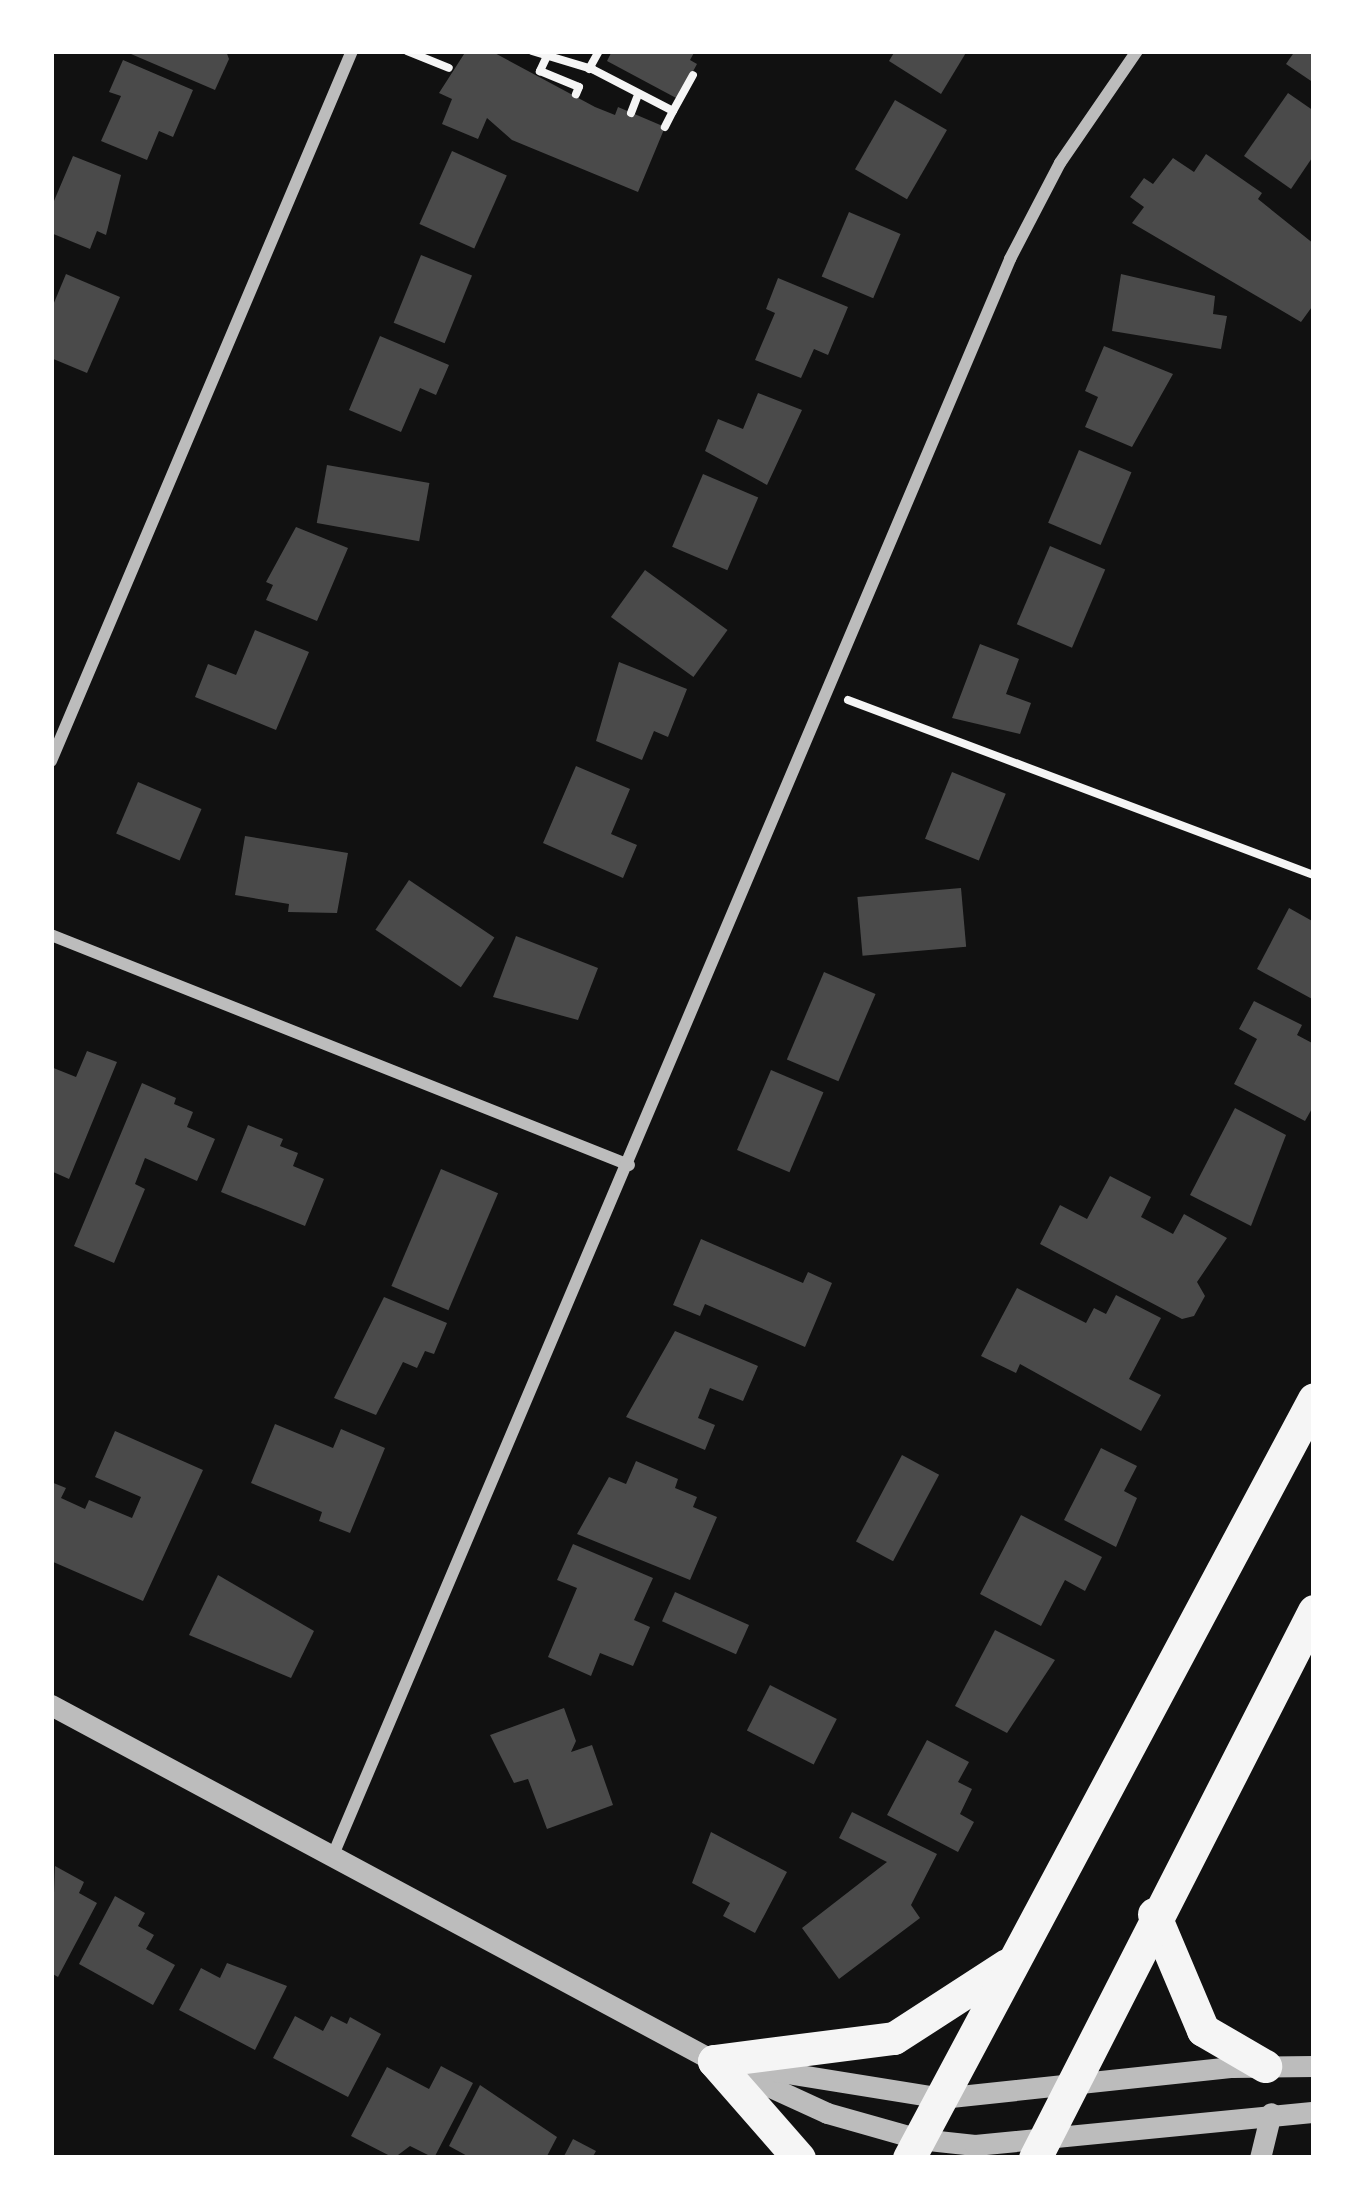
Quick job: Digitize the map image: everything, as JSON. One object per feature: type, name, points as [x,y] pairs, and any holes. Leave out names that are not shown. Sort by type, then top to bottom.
[{"type":"highway","points":[[914,2148],[1314,1399]]},
{"type":"highway","points":[[1039,2149],[1154,1915],[1314,1611]]},
{"type":"highway","points":[[1154,1915],[1203,2030],[1265,2066]]},
{"type":"highway","points":[[714,2061],[894,2038],[1014,1961]]},
{"type":"highway","points":[[714,2061],[799,2158]]},
{"type":"street","points":[[51,761],[352,51]]},
{"type":"street","points":[[333,1855],[1010,259],[1060,164],[1137,51]]},
{"type":"street","points":[[51,935],[628,1166]]},
{"type":"street","points":[[51,1705],[714,2061],[914,2148],[1039,2149],[1271,2113],[1314,2113]]},
{"type":"street","points":[[714,2061],[940,2098],[1265,2066],[1314,2066]]},
{"type":"street","points":[[1260,2158],[1271,2113]]},
{"type":"path","points":[[407,51],[449,68]]},
{"type":"path","points":[[532,51],[560,55],[673,111]]},
{"type":"path","points":[[585,67],[588,51]]},
{"type":"path","points":[[585,67],[599,51]]},
{"type":"path","points":[[547,56],[541,71],[579,87],[576,94]]},
{"type":"path","points":[[665,127],[693,75]]},
{"type":"path","points":[[631,113],[637,97]]},
{"type":"path","points":[[825,691],[1314,875]]},
{"type":"building","points":[[124,51],[226,51],[229,59],[215,90]]},
{"type":"building","points":[[466,51],[491,51],[595,107],[615,115],[618,107],[665,127],[638,192],[512,140],[487,118],[478,139],[442,124],[452,99],[439,93]]},
{"type":"building","points":[[612,51],[695,51],[690,60],[697,64],[678,99],[607,61]]},
{"type":"building","points":[[895,51],[967,51],[941,94],[889,61]]},
{"type":"building","points":[[1295,51],[1314,51],[1314,83],[1286,64]]},
{"type":"building","points":[[123,60],[193,90],[173,137],[159,131],[147,160],[101,141],[121,96],[109,92]]},
{"type":"building","points":[[1288,93],[1314,111],[1314,155],[1291,189],[1244,156]]},
{"type":"building","points":[[895,100],[947,130],[907,199],[855,169]]},
{"type":"building","points":[[452,151],[507,175],[474,248],[419,224]]},
{"type":"building","points":[[1206,154],[1262,193],[1258,199],[1314,244],[1314,304],[1301,322],[1132,223],[1144,207],[1130,197],[1144,178],[1153,184],[1173,158],[1194,172]]},
{"type":"building","points":[[73,156],[121,175],[106,235],[97,231],[90,249],[51,233],[51,208]]},
{"type":"building","points":[[849,212],[901,234],[873,298],[822,276]]},
{"type":"building","points":[[421,255],[472,276],[445,343],[394,323]]},
{"type":"building","points":[[66,274],[120,297],[87,373],[51,358],[51,310]]},
{"type":"building","points":[[1121,274],[1215,296],[1213,314],[1227,316],[1221,349],[1112,331]]},
{"type":"building","points":[[778,278],[848,307],[828,355],[814,349],[801,378],[755,360],[775,313],[766,309]]},
{"type":"building","points":[[380,336],[449,365],[436,395],[420,388],[401,432],[349,410]]},
{"type":"building","points":[[1104,346],[1173,374],[1132,447],[1085,427],[1098,397],[1085,391]]},
{"type":"building","points":[[758,393],[802,410],[767,485],[705,451],[718,419],[743,429]]},
{"type":"building","points":[[1079,450],[1131,472],[1101,545],[1048,523]]},
{"type":"building","points":[[327,465],[429,483],[419,541],[317,523]]},
{"type":"building","points":[[703,474],[758,497],[727,570],[672,547]]},
{"type":"building","points":[[296,527],[348,548],[317,621],[266,600],[273,585],[266,582]]},
{"type":"building","points":[[1050,546],[1105,569],[1072,648],[1017,624]]},
{"type":"building","points":[[645,570],[728,630],[693,677],[611,617]]},
{"type":"building","points":[[255,630],[309,652],[276,730],[195,697],[208,664],[236,675]]},
{"type":"building","points":[[980,644],[1019,659],[1006,694],[1031,703],[1020,734],[952,718]]},
{"type":"building","points":[[619,662],[687,689],[668,737],[654,731],[642,760],[596,741]]},
{"type":"building","points":[[576,766],[630,789],[611,834],[637,845],[623,878],[543,843]]},
{"type":"building","points":[[952,772],[1006,794],[979,860],[925,839]]},
{"type":"building","points":[[138,782],[202,809],[180,861],[116,834]]},
{"type":"building","points":[[245,836],[348,853],[337,913],[288,912],[289,904],[235,895]]},
{"type":"building","points":[[409,880],[494,938],[461,987],[375,930]]},
{"type":"building","points":[[961,888],[966,947],[863,956],[857,897]]},
{"type":"building","points":[[1289,908],[1314,922],[1314,1000],[1257,969]]},
{"type":"building","points":[[516,936],[598,968],[578,1020],[493,997]]},
{"type":"building","points":[[824,972],[876,994],[838,1081],[787,1059]]},
{"type":"building","points":[[1254,1001],[1302,1025],[1297,1035],[1314,1044],[1314,1105],[1305,1121],[1234,1084],[1257,1039],[1239,1029]]},
{"type":"building","points":[[87,1051],[117,1062],[69,1179],[51,1171],[51,1067],[76,1077]]},
{"type":"building","points":[[771,1070],[823,1092],[789,1172],[737,1150]]},
{"type":"building","points":[[142,1083],[176,1098],[174,1104],[193,1112],[187,1127],[215,1139],[197,1181],[145,1158],[135,1184],[145,1189],[114,1263],[74,1246]]},
{"type":"building","points":[[1235,1108],[1286,1135],[1251,1226],[1190,1195]]},
{"type":"building","points":[[248,1125],[283,1139],[280,1146],[298,1153],[293,1166],[324,1179],[305,1226],[221,1192]]},
{"type":"building","points":[[441,1169],[498,1193],[448,1310],[391,1286]]},
{"type":"building","points":[[1110,1176],[1151,1197],[1141,1217],[1173,1234],[1184,1214],[1227,1238],[1197,1282],[1205,1296],[1194,1316],[1182,1319],[1040,1244],[1060,1205],[1087,1219]]},
{"type":"building","points":[[701,1239],[803,1283],[808,1272],[832,1283],[805,1347],[705,1304],[700,1316],[673,1305]]},
{"type":"building","points":[[1017,1288],[1086,1323],[1094,1308],[1106,1314],[1116,1295],[1161,1318],[1129,1379],[1161,1395],[1141,1431],[1020,1364],[1016,1373],[981,1356]]},
{"type":"building","points":[[384,1297],[447,1323],[434,1354],[425,1351],[417,1368],[403,1362],[376,1415],[334,1398]]},
{"type":"building","points":[[675,1331],[758,1366],[743,1401],[710,1388],[698,1418],[715,1425],[705,1450],[626,1417]]},
{"type":"building","points":[[275,1424],[333,1448],[341,1429],[385,1448],[350,1533],[319,1521],[322,1512],[251,1483]]},
{"type":"building","points":[[115,1431],[203,1470],[143,1601],[51,1561],[51,1482],[66,1488],[61,1498],[85,1509],[89,1500],[132,1518],[141,1497],[95,1477]]},
{"type":"building","points":[[1101,1448],[1137,1466],[1124,1491],[1137,1498],[1116,1547],[1064,1520]]},
{"type":"building","points":[[902,1455],[939,1475],[893,1561],[856,1542]]},
{"type":"building","points":[[636,1461],[678,1479],[675,1488],[697,1497],[693,1507],[717,1517],[690,1580],[577,1534],[609,1477],[626,1484]]},
{"type":"building","points":[[1021,1515],[1102,1557],[1085,1591],[1065,1580],[1041,1626],[980,1594]]},
{"type":"building","points":[[573,1544],[653,1578],[634,1620],[650,1627],[633,1666],[600,1653],[591,1676],[548,1657],[577,1588],[557,1580]]},
{"type":"building","points":[[218,1575],[314,1631],[291,1678],[189,1635]]},
{"type":"building","points":[[675,1592],[749,1625],[736,1654],[662,1621]]},
{"type":"building","points":[[995,1630],[1055,1660],[1007,1733],[955,1706]]},
{"type":"building","points":[[770,1685],[837,1719],[814,1764],[747,1730]]},
{"type":"building","points":[[564,1708],[576,1741],[571,1752],[592,1745],[613,1805],[547,1829],[528,1779],[514,1783],[490,1735]]},
{"type":"building","points":[[927,1740],[969,1762],[958,1782],[972,1789],[960,1814],[974,1822],[958,1852],[887,1815]]},
{"type":"building","points":[[852,1812],[937,1854],[911,1905],[920,1918],[839,1979],[802,1928],[887,1862],[839,1838]]},
{"type":"building","points":[[711,1832],[787,1872],[755,1933],[723,1916],[730,1903],[692,1883]]},
{"type":"building","points":[[55,1866],[84,1882],[79,1893],[97,1903],[58,1977],[51,1973]]},
{"type":"building","points":[[115,1896],[145,1913],[138,1926],[154,1935],[146,1949],[175,1965],[153,2005],[79,1964]]},
{"type":"building","points":[[227,1963],[287,1986],[255,2050],[179,2010],[201,1968],[220,1978]]},
{"type":"building","points":[[295,2016],[323,2031],[331,2016],[347,2024],[350,2017],[381,2034],[348,2097],[273,2058]]},
{"type":"building","points":[[441,2066],[473,2083],[434,2158],[410,2146],[394,2158],[351,2136],[387,2067],[429,2089]]},
{"type":"building","points":[[480,2085],[557,2137],[546,2158],[471,2158],[449,2146]]},
{"type":"building","points":[[573,2139],[596,2151],[592,2158],[563,2158]]}]
